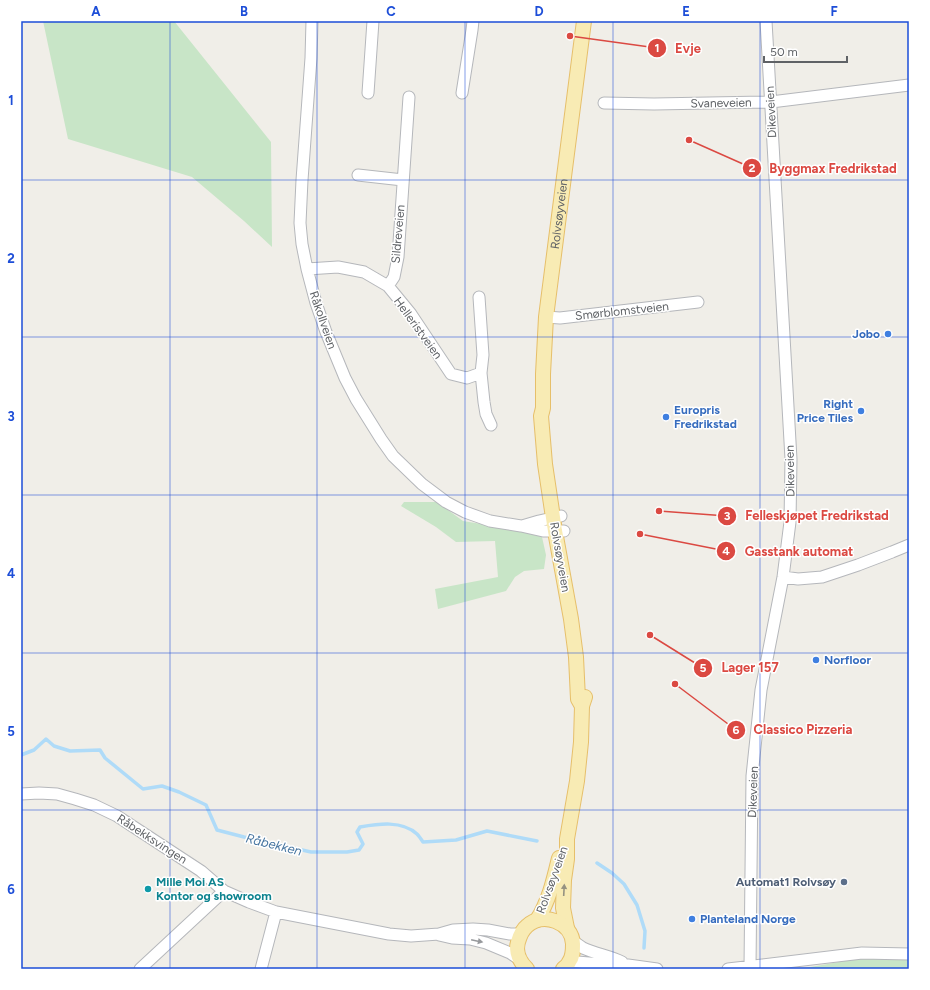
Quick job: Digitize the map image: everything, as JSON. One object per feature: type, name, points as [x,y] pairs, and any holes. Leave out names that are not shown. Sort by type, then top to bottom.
[{"type":"main road","name":"Rolvsøyveien","points":[[570,934],[563,908],[567,839],[578,774],[582,706],[585,699],[582,649],[578,618],[558,524],[547,417],[543,408],[543,374],[546,317],[584,21]]},
{"type":"main road","name":"Rolvsøyveien","points":[[537,920],[543,910],[553,884],[560,856],[567,839]]},
{"type":"main road","points":[[523,964],[517,946],[520,934],[527,925],[537,920],[547,919],[558,922],[570,934],[573,952],[566,966]]},
{"type":"street","name":"Råkollveien","points":[[312,21],[300,223],[302,244],[316,303],[345,378],[372,425],[394,456],[422,484],[446,502],[465,512],[490,521],[521,526],[558,524]]},
{"type":"street","points":[[368,93],[374,21]]},
{"type":"street","points":[[462,93],[473,21]]},
{"type":"street","name":"Dikeveien","points":[[750,967],[752,776],[761,690],[783,577],[790,522],[791,459],[766,21]]},
{"type":"street","name":"Svaneveien","points":[[604,103],[654,104],[771,102],[909,85]]},
{"type":"street","name":"Sildreveien","points":[[388,286],[394,277],[398,257],[409,97]]},
{"type":"street","points":[[358,175],[403,180]]},
{"type":"street","name":"Helleristveien","points":[[307,269],[338,267],[364,272],[388,286],[411,314],[451,374],[467,378],[481,373]]},
{"type":"street","points":[[479,297],[483,355],[481,373],[486,414],[491,425]]},
{"type":"street","name":"Smørblomstveien","points":[[546,317],[560,318],[698,302]]},
{"type":"street","points":[[783,577],[798,580],[822,577],[909,545]]},
{"type":"street","name":"Råbekksvingen","points":[[21,794],[57,794],[94,805],[117,816],[201,871],[224,891],[276,912],[389,934],[411,936],[439,934],[453,930],[473,929],[520,934]]},
{"type":"street","points":[[140,969],[224,891]]},
{"type":"street","points":[[261,969],[276,912]]},
{"type":"street","name":"Råbekksvingen","points":[[439,934],[452,938],[470,939],[486,943],[510,953],[523,964]]},
{"type":"street","points":[[570,934],[584,948],[628,964]]},
{"type":"street","points":[[728,969],[862,953],[909,954]]},
{"type":"street","points":[[566,966],[576,962],[613,965],[628,964],[657,969]]},
{"type":"green space","points":[[43,21],[174,21],[271,142],[272,247],[192,177],[68,139]]},
{"type":"green space","points":[[404,502],[437,502],[463,521],[511,529],[542,537],[546,555],[544,569],[524,571],[515,577],[506,591],[438,609],[435,589],[498,577],[495,541],[456,542],[436,527],[401,506]]},
{"type":"green space","points":[[867,957],[909,958],[909,969],[799,969]]},
{"type":"waterway","name":"Råbekken","points":[[21,755],[34,750],[46,739],[54,746],[70,751],[100,750],[105,758],[143,789],[162,786],[179,792],[206,805],[217,830],[311,852],[347,852],[359,850],[363,844],[357,832],[360,827],[382,824],[397,825],[411,830],[417,834],[423,842],[456,840],[487,831],[537,841]]},
{"type":"waterway","name":"Råbekken","points":[[597,863],[612,873],[624,884],[637,905],[645,931],[644,948]]},
{"type":"place","name":"Evje","points":[[570,36]]},
{"type":"place","name":"Byggmax Fredrikstad","points":[[689,140]]},
{"type":"place","name":"Jobo","points":[[888,334]]},
{"type":"place","name":"Right Price Tiles","points":[[861,411]]},
{"type":"place","name":"Europris Fredrikstad","points":[[666,417]]},
{"type":"place","name":"Felleskjøpet Fredrikstad","points":[[659,511]]},
{"type":"place","name":"Gasstank automat","points":[[640,534]]},
{"type":"place","name":"Lager 157","points":[[650,635]]},
{"type":"place","name":"Norfloor","points":[[816,660]]},
{"type":"place","name":"Classico Pizzeria","points":[[675,684]]},
{"type":"place","name":"Automat1 Rolvsøy","points":[[844,882]]},
{"type":"place","name":"Mille Moi AS Kontor og showroom","points":[[148,889]]},
{"type":"place","name":"Planteland Norge","points":[[692,919]]}]
